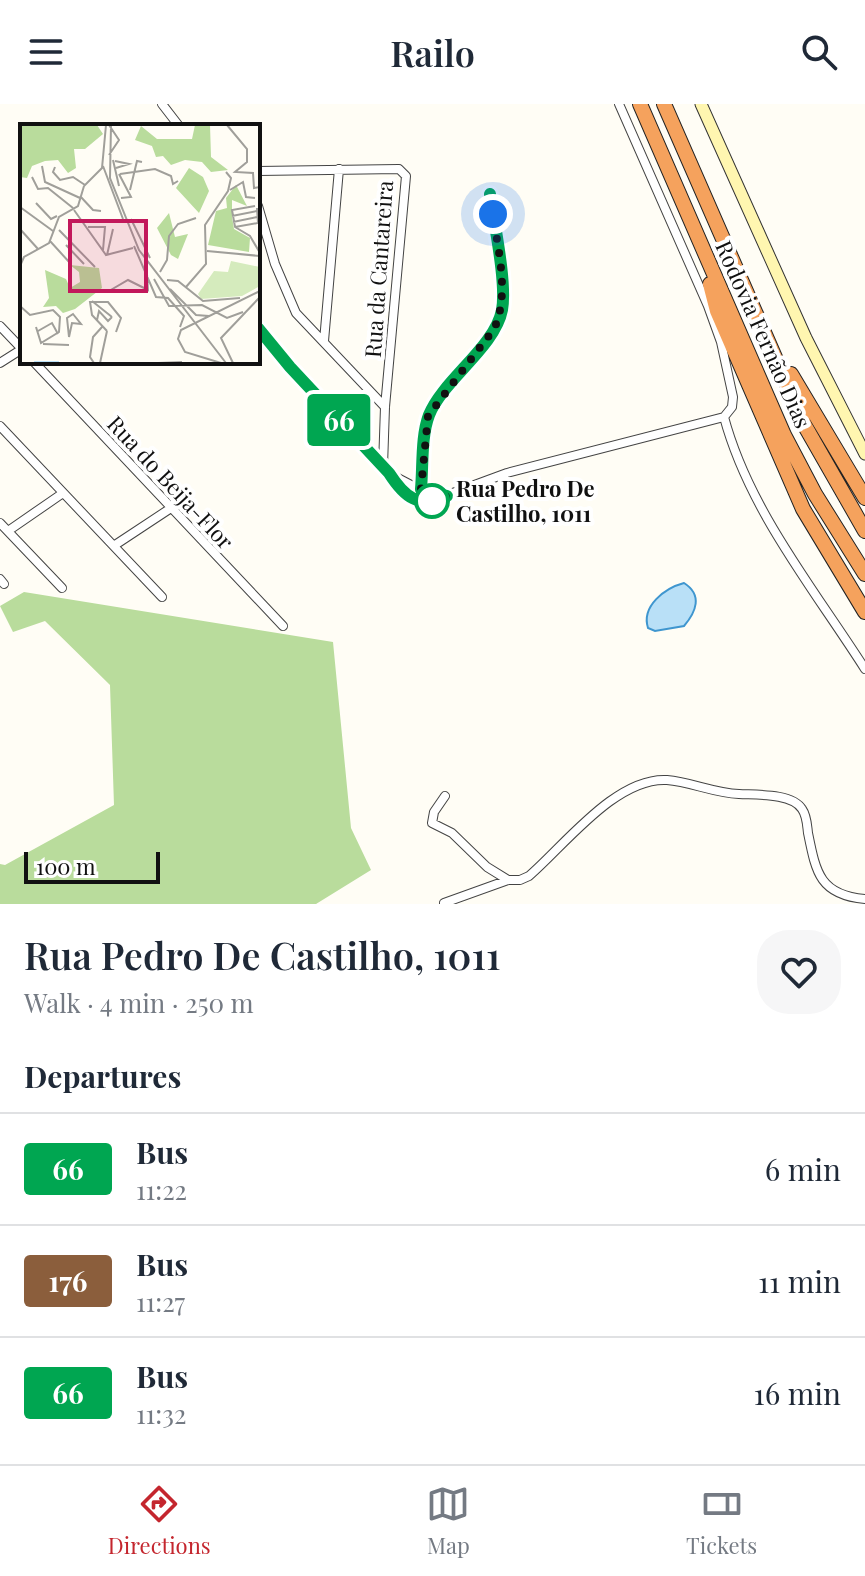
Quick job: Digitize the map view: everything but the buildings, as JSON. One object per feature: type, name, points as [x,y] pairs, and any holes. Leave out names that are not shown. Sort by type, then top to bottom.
[{"type":"highway","name":"Rodovia Fernão Dias","points":[[640,104],[784,435],[825,511],[865,574]]},
{"type":"highway","name":"Rodovia Fernão Dias","points":[[664,104],[805,426],[865,531]]},
{"type":"highway","points":[[694,230],[717,311],[803,509],[865,612]]},
{"type":"highway","points":[[757,317],[865,498]]},
{"type":"highway","points":[[770,434],[825,511]]},
{"type":"street","points":[[162,104],[177,124]]},
{"type":"street","points":[[260,330],[407,496],[431,501],[521,469],[724,417],[732,407],[733,397],[721,342],[619,104]]},
{"type":"street","points":[[701,104],[806,338],[865,454]]},
{"type":"street","points":[[324,341],[339,169]]},
{"type":"street","name":"Rua da Cantareira","points":[[260,171],[399,169],[406,176],[385,407],[386,470]]},
{"type":"street","points":[[421,489],[428,416],[494,329],[501,314],[503,295],[490,194]]},
{"type":"street","points":[[260,213],[275,264],[296,313],[385,407]]},
{"type":"street","points":[[0,326],[20,347]]},
{"type":"street","points":[[0,363],[20,350]]},
{"type":"street","name":"Rua do Beija-Flor","points":[[36,364],[283,626]]},
{"type":"street","points":[[724,417],[731,445],[761,505],[865,669]]},
{"type":"street","points":[[0,426],[162,597]]},
{"type":"street","points":[[386,470],[421,489],[447,496]]},
{"type":"street","points":[[8,531],[63,493]]},
{"type":"street","points":[[115,545],[171,508]]},
{"type":"street","points":[[0,523],[62,588]]},
{"type":"street","points":[[444,903],[508,880],[529,876],[610,800],[633,787],[663,780],[724,794],[796,803],[806,817],[821,879],[830,889],[865,899]]},
{"type":"street","points":[[445,796],[434,812],[432,823],[452,833],[487,867],[508,880]]},
{"type":"green space","points":[[24,592],[333,642],[351,828],[371,870],[316,904],[0,904],[0,864],[5,865],[114,805],[110,685],[45,621],[13,632],[0,606]]},
{"type":"water","points":[[684,583],[694,593],[696,604],[684,626],[655,631],[648,628],[651,605],[669,589]]},
{"type":"bus line","name":"66","points":[[260,331],[271,347],[389,473],[400,490],[419,501],[447,496],[421,489],[426,427],[428,416],[494,329],[501,314],[503,295],[490,194]]},
{"type":"place","name":"Rua Pedro De Castilho, 1011","points":[[432,501]]},
{"type":"route","points":[[432,501],[447,496],[421,489],[428,416],[494,329],[501,314],[503,295],[493,214]]}]
